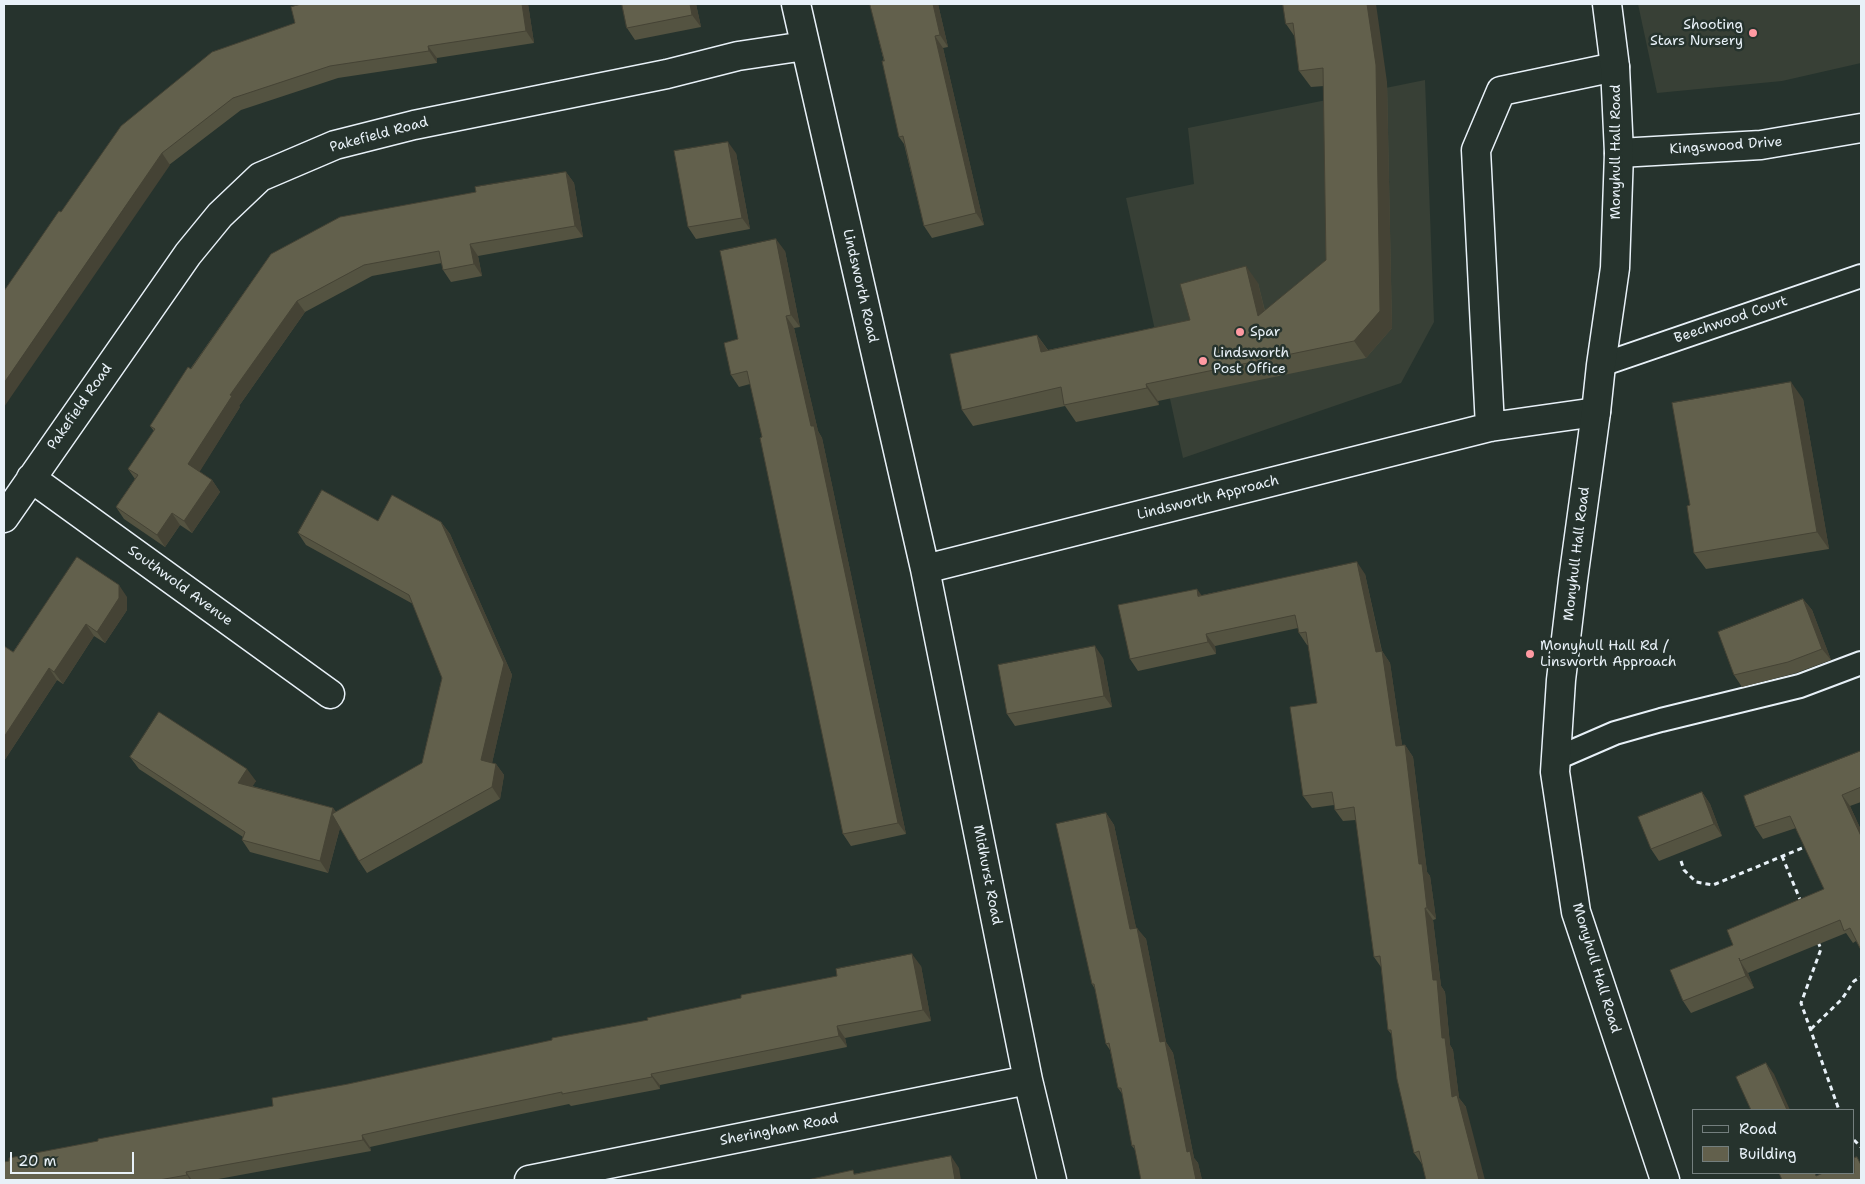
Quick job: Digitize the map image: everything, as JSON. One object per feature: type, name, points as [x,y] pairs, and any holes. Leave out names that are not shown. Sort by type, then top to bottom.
[{"type":"street","name":"Lindsworth Road","points":[[796,4],[804,46],[925,569]]},
{"type":"street","name":"Monyhull Hall Road","points":[[1607,4],[1615,67],[1619,153],[1615,268],[1600,365],[1596,412],[1561,680],[1555,772],[1576,912],[1665,1180]]},
{"type":"street","name":"Pakefield Road","points":[[4,518],[30,478],[188,254],[220,215],[260,177],[335,145],[414,124],[667,74],[738,56],[804,46]]},
{"type":"street","points":[[1490,426],[1476,150],[1502,91],[1615,67]]},
{"type":"street","name":"Kingswood Drive","points":[[1619,153],[1761,145],[1861,128]]},
{"type":"street","name":"Lindsworth Approach","points":[[925,569],[1490,426],[1596,412]]},
{"type":"street","name":"Southwold Avenue","points":[[30,478],[330,694]]},
{"type":"street","name":"Midhurst Road","points":[[925,569],[1028,1080],[1052,1180]]},
{"type":"street","name":"Sheringham Road","points":[[529,1180],[1028,1080]]},
{"type":"lane","name":"Beechwood Court","points":[[1600,365],[1861,276]]},
{"type":"lane","points":[[1556,759],[1615,733],[1800,686],[1861,663]]},
{"type":"path","points":[[1681,861],[1684,870],[1696,882],[1713,885],[1810,845]]},
{"type":"path","points":[[1782,856],[1804,907]]},
{"type":"path","points":[[1818,941],[1821,950],[1801,1003],[1839,1109]]},
{"type":"path","points":[[1811,1029],[1842,999],[1854,981],[1861,977]]},
{"type":"shaded area","name":"Shooting Stars Nursery","points":[[1638,4],[1861,4],[1861,63],[1782,81],[1657,93]]},
{"type":"shaded area","points":[[1425,80],[1434,322],[1401,383],[1183,458],[1126,198],[1194,184],[1188,128]]},
{"type":"building","points":[[302,4],[522,4],[526,31],[428,46],[429,51],[330,66],[233,98],[162,153],[4,383],[4,291],[121,126],[212,52],[295,23],[291,7]]},
{"type":"building","points":[[622,4],[690,4],[692,15],[627,28]]},
{"type":"building","points":[[870,4],[933,4],[940,35],[935,36],[976,213],[924,226],[903,136],[899,137],[882,61],[884,61]]},
{"type":"building","points":[[1283,4],[1367,4],[1376,65],[1380,311],[1354,341],[1146,384],[1147,388],[1064,405],[1061,387],[962,410],[950,354],[1037,335],[1041,352],[1190,320],[1180,284],[1246,266],[1258,316],[1326,260],[1323,68],[1299,71],[1293,23],[1286,24]]},
{"type":"building","points":[[728,142],[742,218],[688,227],[674,151]]},
{"type":"building","points":[[566,172],[575,226],[470,244],[474,264],[443,270],[439,251],[364,265],[297,301],[230,395],[232,396],[188,464],[212,480],[184,521],[172,513],[157,535],[116,507],[138,475],[128,469],[155,429],[150,426],[188,367],[191,369],[271,254],[340,217],[476,192],[475,187]]},
{"type":"building","points":[[776,239],[791,315],[786,316],[811,426],[814,426],[898,823],[843,834],[747,371],[731,375],[724,343],[738,339],[720,251]]},
{"type":"building","points":[[1791,382],[1817,532],[1694,553],[1687,506],[1690,505],[1672,403]]},
{"type":"building","points":[[322,490],[378,521],[392,495],[441,522],[504,663],[481,760],[496,764],[492,787],[359,861],[332,814],[422,763],[442,678],[409,595],[298,533]]},
{"type":"building","points":[[77,557],[119,585],[119,598],[97,632],[86,624],[54,672],[49,668],[4,737],[4,646],[13,652]]},
{"type":"building","points":[[1357,562],[1376,652],[1382,651],[1396,746],[1405,745],[1419,864],[1422,864],[1433,980],[1437,980],[1442,1038],[1445,1038],[1452,1097],[1457,1095],[1479,1180],[1426,1180],[1419,1151],[1414,1153],[1397,1079],[1391,1030],[1388,1030],[1380,956],[1374,957],[1354,807],[1335,810],[1332,792],[1303,796],[1290,707],[1317,703],[1306,632],[1299,633],[1295,615],[1206,634],[1208,642],[1130,659],[1118,605],[1197,589],[1198,596]]},
{"type":"building","points":[[1803,599],[1822,649],[1788,662],[1734,675],[1718,632]]},
{"type":"building","points":[[1095,646],[1104,696],[1007,714],[998,665]]},
{"type":"building","points":[[159,712],[247,769],[238,783],[333,808],[320,861],[242,840],[245,832],[130,757]]},
{"type":"building","points":[[1861,751],[1861,787],[1842,795],[1861,836],[1861,950],[1850,928],[1844,931],[1840,920],[1740,961],[1746,976],[1683,1001],[1670,970],[1733,945],[1727,930],[1824,889],[1790,816],[1755,827],[1744,796]]},
{"type":"building","points":[[1702,792],[1714,824],[1651,849],[1638,817]]},
{"type":"building","points":[[1106,813],[1130,929],[1137,928],[1160,1042],[1165,1041],[1187,1152],[1190,1151],[1196,1180],[1141,1180],[1134,1145],[1132,1146],[1121,1088],[1118,1088],[1109,1043],[1106,1044],[1094,984],[1092,984],[1056,824]]},
{"type":"building","points":[[912,954],[923,1010],[837,1026],[839,1036],[651,1074],[652,1077],[562,1094],[562,1092],[466,1112],[362,1135],[363,1140],[186,1172],[187,1175],[159,1180],[4,1180],[4,1162],[9,1161],[9,1158],[273,1106],[272,1098],[348,1084],[552,1040],[552,1038],[648,1020],[647,1018],[741,998],[741,995],[837,976],[836,969]]},
{"type":"building","points":[[1766,1063],[1787,1109],[1751,1109],[1736,1077]]},
{"type":"building","points":[[951,1156],[955,1180],[807,1180],[853,1170],[854,1174]]},
{"type":"building","points":[[1857,1157],[1861,1165],[1861,1180],[1782,1180],[1779,1174],[1815,1174],[1816,1176],[1821,1174],[1855,1174],[1855,1158]]},
{"type":"place","name":"Shooting Stars Nursery","points":[[1753,33]]},
{"type":"place","name":"Spar","points":[[1240,332]]},
{"type":"place","name":"Lindsworth Post Office","points":[[1203,361]]},
{"type":"place","name":"Monyhull Hall Rd / Linsworth Approach","points":[[1530,654]]}]
